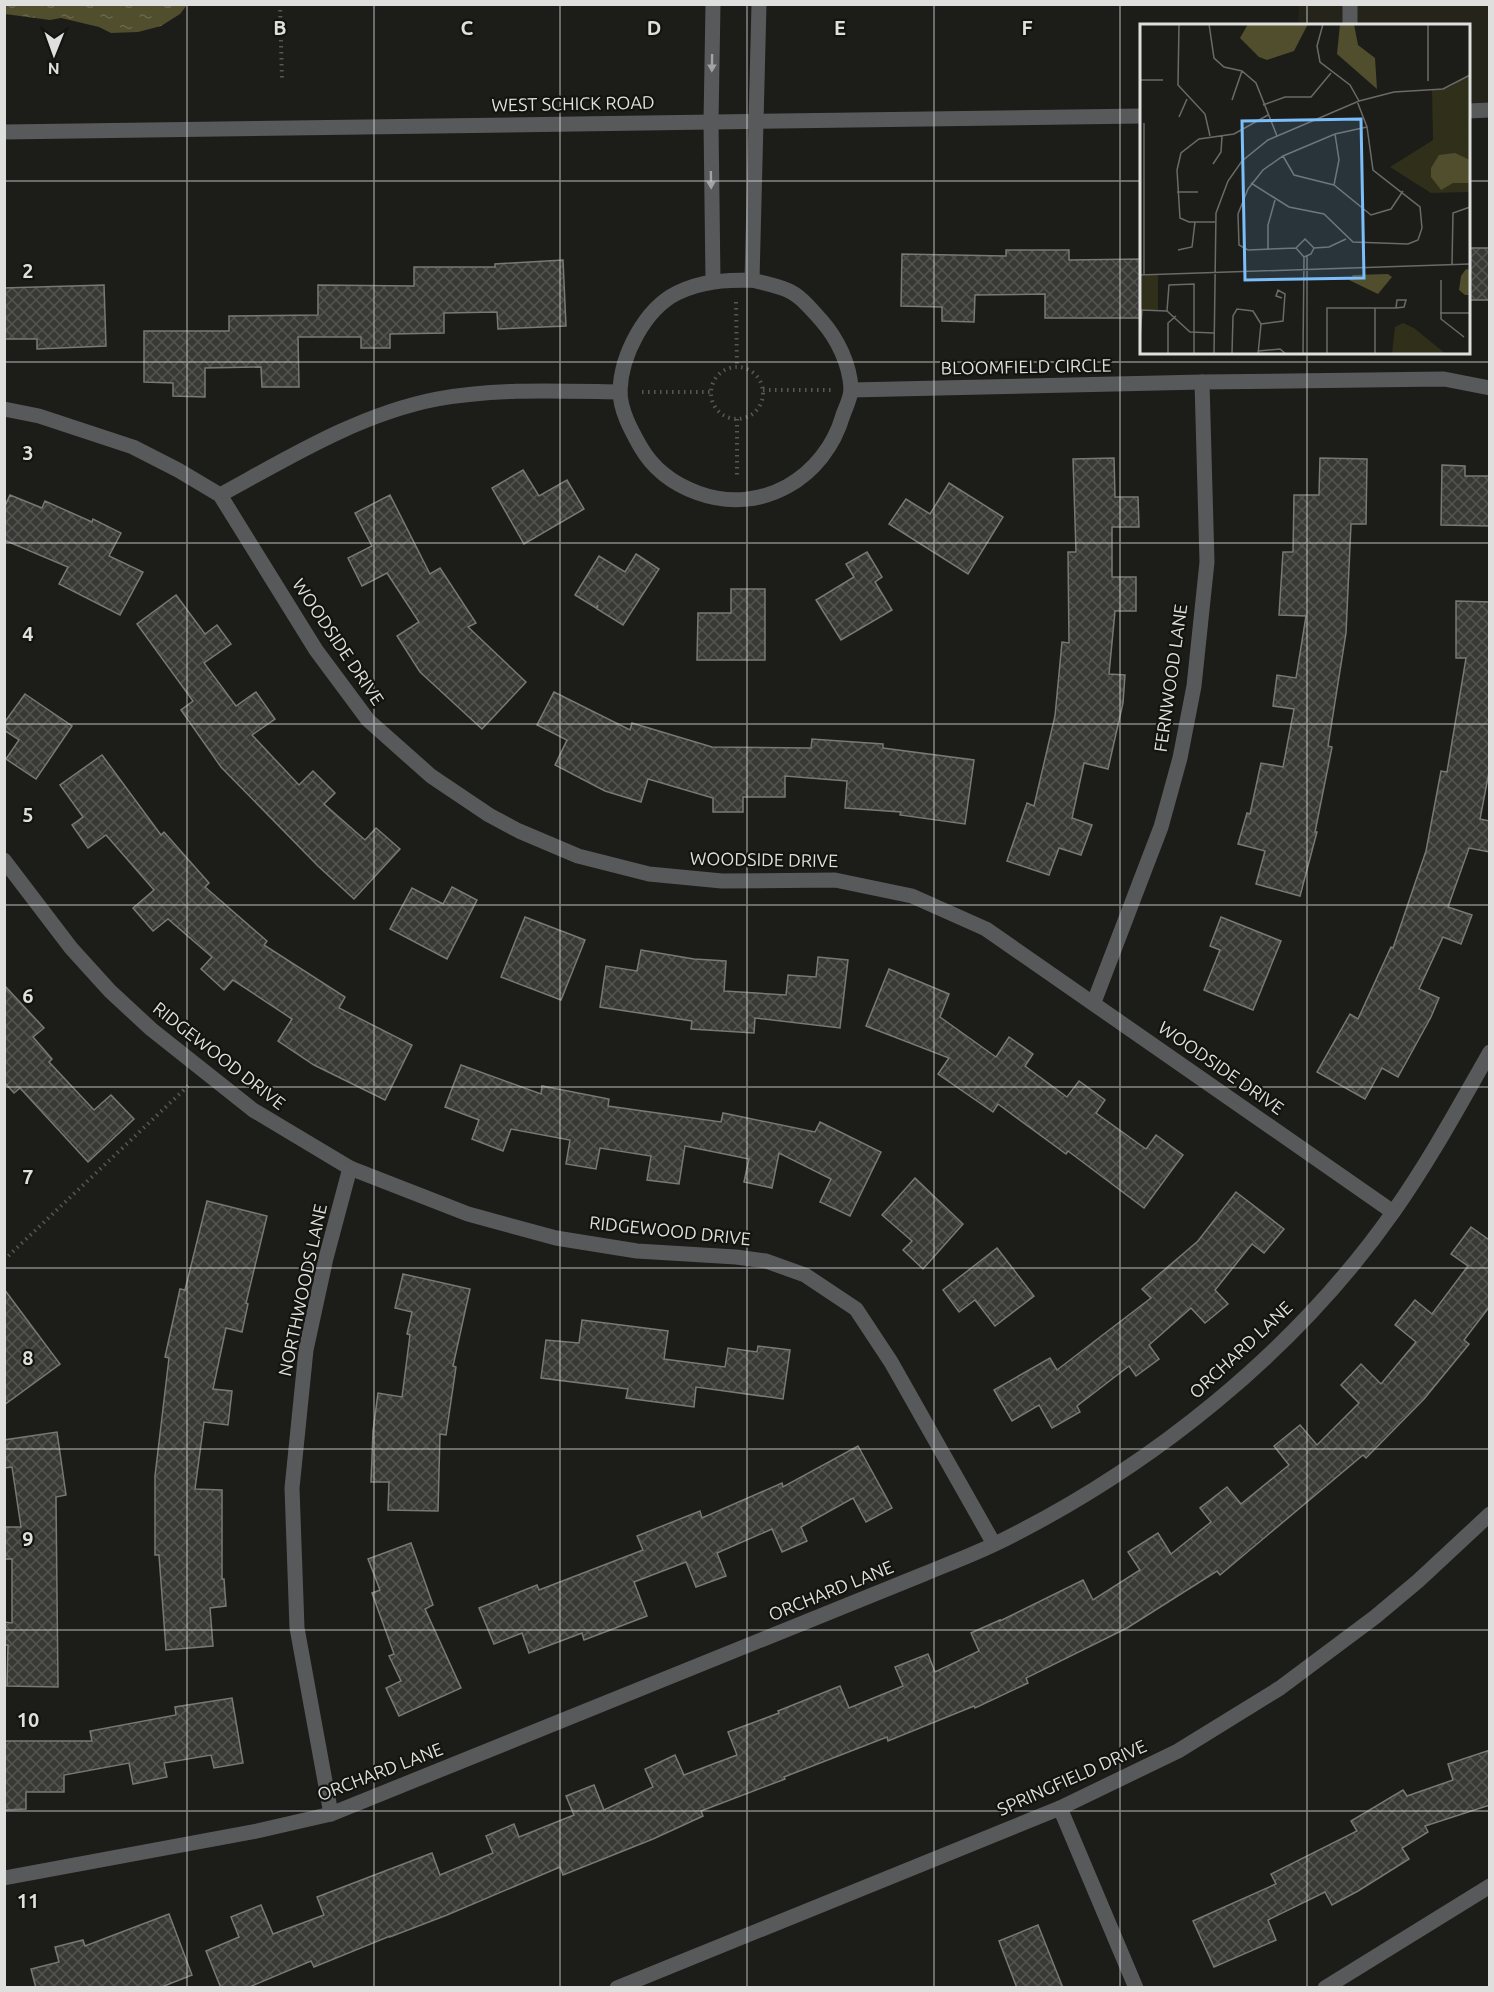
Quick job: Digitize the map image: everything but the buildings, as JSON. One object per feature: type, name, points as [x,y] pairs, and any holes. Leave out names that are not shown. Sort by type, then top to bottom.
[{"type":"street","points":[[713,4],[711,122],[713,280]]},
{"type":"street","points":[[752,280],[759,4]]},
{"type":"street","points":[[1350,4],[1350,24]]},
{"type":"street","points":[[1470,111],[1490,110]]},
{"type":"street","name":"WEST SCHICK ROAD","points":[[4,132],[1140,116]]},
{"type":"street","points":[[713,280],[752,280],[788,290],[831,331],[845,360],[851,390],[840,426],[821,460],[791,486],[754,499],[715,499],[678,486],[648,460],[628,426],[620,392],[626,360],[637,333],[653,310],[676,293],[713,280]]},
{"type":"street","name":"BLOOMFIELD CIRCLE","points":[[851,390],[1444,379],[1490,388]]},
{"type":"street","name":"FERNWOOD LANE","points":[[1094,1002],[1161,827],[1180,758],[1194,686],[1207,562],[1202,382]]},
{"type":"street","points":[[220,495],[300,451],[348,429],[378,417],[436,400],[489,392],[620,392]]},
{"type":"street","name":"WOODSIDE DRIVE","points":[[4,409],[39,416],[133,447],[220,495],[316,650],[368,720],[430,776],[489,815],[519,831],[578,856],[649,874],[722,881],[835,880],[912,896],[986,929],[1393,1212]]},
{"type":"street","name":"RIDGEWOOD DRIVE","points":[[4,860],[40,909],[110,991],[151,1029],[202,1072],[261,1115],[350,1168],[468,1214],[556,1238],[637,1251],[766,1261],[805,1275],[856,1309],[891,1362],[994,1544]]},
{"type":"street","name":"ORCHARD LANE","points":[[4,1878],[257,1831],[331,1814],[994,1544],[1106,1482],[1188,1425],[1294,1331],[1351,1266],[1393,1212],[1437,1145],[1490,1052]]},
{"type":"street","name":"NORTHWOODS LANE","points":[[331,1814],[297,1628],[292,1488],[306,1350],[326,1258],[350,1168]]},
{"type":"street","name":"SPRINGFIELD DRIVE","points":[[617,1988],[1060,1808],[1178,1751],[1280,1688],[1375,1617],[1418,1581],[1490,1514]]},
{"type":"street","points":[[1060,1808],[1136,1988]]},
{"type":"street","points":[[1325,1988],[1490,1886]]},
{"type":"path","points":[[280,4],[282,80]]},
{"type":"path","points":[[736,280],[737,367]]},
{"type":"path","points":[[737,367],[757,377],[763,390],[759,407],[745,418],[737,419],[721,414],[712,400],[711,392],[712,384],[722,372],[737,367]]},
{"type":"path","points":[[763,390],[851,390]]},
{"type":"path","points":[[620,392],[711,392]]},
{"type":"path","points":[[737,419],[737,499]]},
{"type":"path","points":[[4,1260],[202,1072]]},
{"type":"shaded area","points":[[1299,5],[1489,5],[1489,105],[1470,106],[1470,24],[1298,24]]},
{"type":"water","points":[[4,5],[187,5],[180,14],[161,26],[138,32],[111,33],[99,27],[61,18],[50,20],[5,14]]}]
